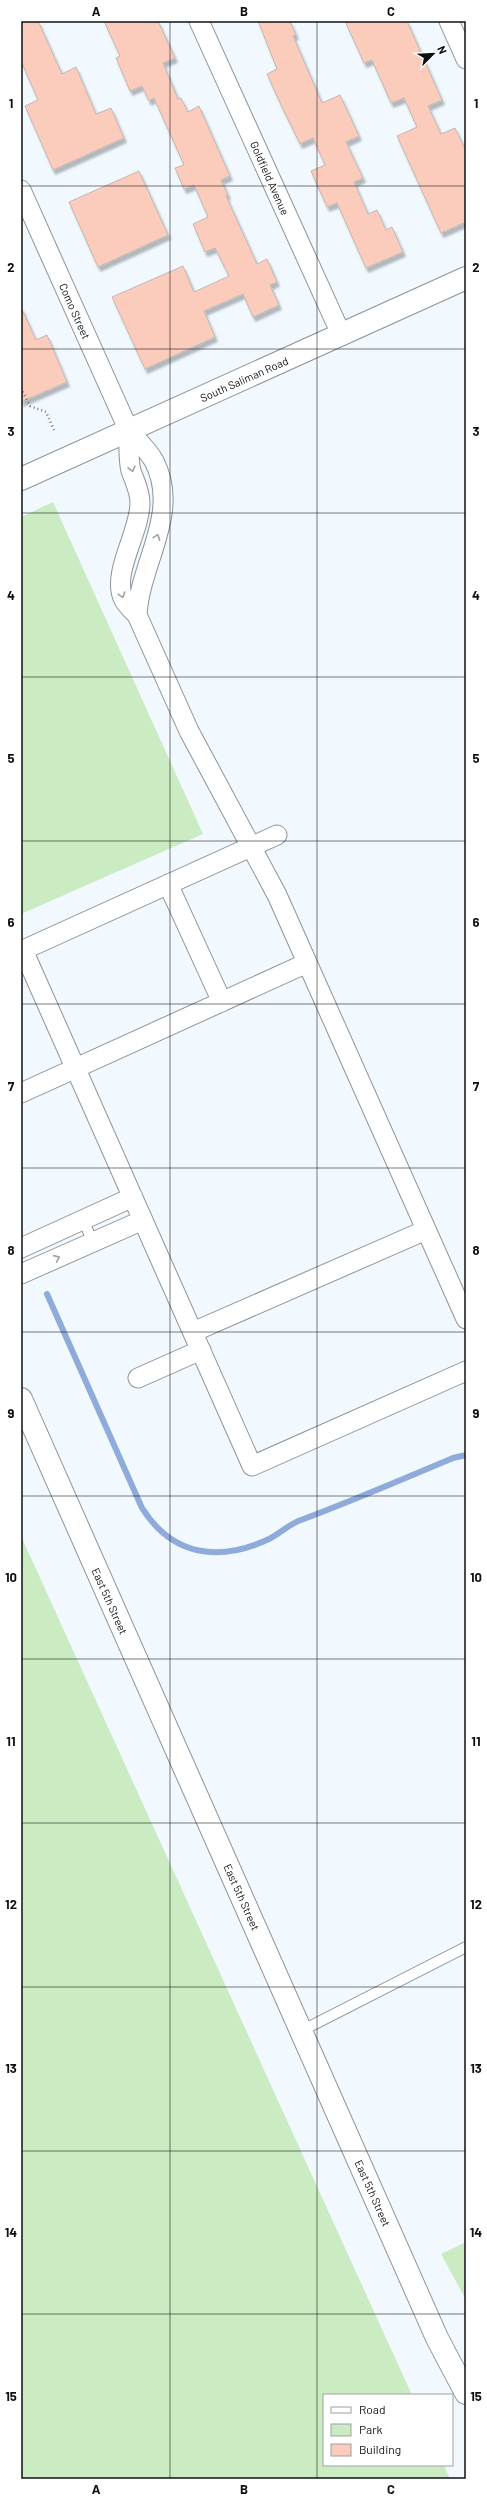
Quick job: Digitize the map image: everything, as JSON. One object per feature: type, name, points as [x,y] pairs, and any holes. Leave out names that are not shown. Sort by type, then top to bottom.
[{"type":"main road","name":"South Saliman Road","points":[[21,480],[466,278]]},
{"type":"main road","name":"East 5th Street","points":[[21,1399],[437,2338],[466,2393]]},
{"type":"street","name":"Goldfield Avenue","points":[[199,21],[341,334]]},
{"type":"street","points":[[449,21],[466,59]]},
{"type":"street","name":"Como Street","points":[[21,190],[129,431]]},
{"type":"street","points":[[129,431],[131,470],[140,499],[139,555],[123,568],[120,589],[125,603],[136,615],[189,731],[277,895],[466,1320]]},
{"type":"street","points":[[277,835],[22,951],[76,1068],[252,1466],[466,1371]]},
{"type":"street","points":[[168,884],[222,1002]]},
{"type":"street","points":[[21,1093],[308,964]]},
{"type":"street","points":[[21,1248],[133,1197]]},
{"type":"street","points":[[21,1274],[143,1220]]},
{"type":"street","points":[[193,1332],[426,1230]]},
{"type":"street","points":[[138,1378],[201,1350]]},
{"type":"lane","points":[[83,1220],[93,1242]]},
{"type":"lane","points":[[301,2031],[466,1947]]},
{"type":"path","points":[[21,388],[30,406],[46,412],[54,430]]},
{"type":"green space","points":[[53,502],[203,834],[21,914],[21,517]]},
{"type":"green space","points":[[21,1536],[412,2394],[323,2394],[323,2466],[444,2466],[450,2479],[21,2479]]},
{"type":"green space","points":[[466,2242],[466,2300],[441,2254]]},
{"type":"building","points":[[21,21],[38,21],[62,74],[76,67],[96,114],[111,108],[124,138],[53,170],[25,106],[38,100],[21,61]]},
{"type":"building","points":[[104,21],[158,21],[175,58],[163,63],[178,99],[181,98],[188,112],[199,106],[230,176],[221,180],[228,195],[226,196],[257,264],[267,259],[277,282],[270,285],[279,305],[253,317],[243,294],[204,311],[215,337],[145,369],[112,297],[183,266],[194,292],[229,276],[215,248],[205,252],[193,224],[208,217],[194,185],[184,189],[175,168],[184,165],[154,98],[149,101],[142,86],[130,91],[116,58],[120,56]]},
{"type":"building","points":[[258,21],[290,21],[296,35],[293,36],[322,103],[340,95],[359,136],[346,142],[363,178],[354,182],[368,214],[377,210],[386,230],[392,227],[403,252],[366,268],[337,203],[327,207],[311,171],[325,165],[313,138],[300,144],[281,105],[267,74],[277,69]]},
{"type":"building","points":[[345,21],[407,21],[442,100],[428,106],[441,134],[455,128],[466,151],[466,222],[441,233],[397,136],[417,127],[404,98],[391,103],[372,60],[364,63]]},
{"type":"building","points":[[139,171],[168,235],[98,267],[69,202]]},
{"type":"building","points":[[21,307],[36,340],[47,335],[67,382],[21,402]]},
{"type":"waterway","points":[[47,1294],[142,1508],[154,1524],[168,1537],[183,1545],[199,1550],[215,1552],[233,1551],[251,1546],[269,1539],[297,1522],[453,1458],[466,1455]]}]
